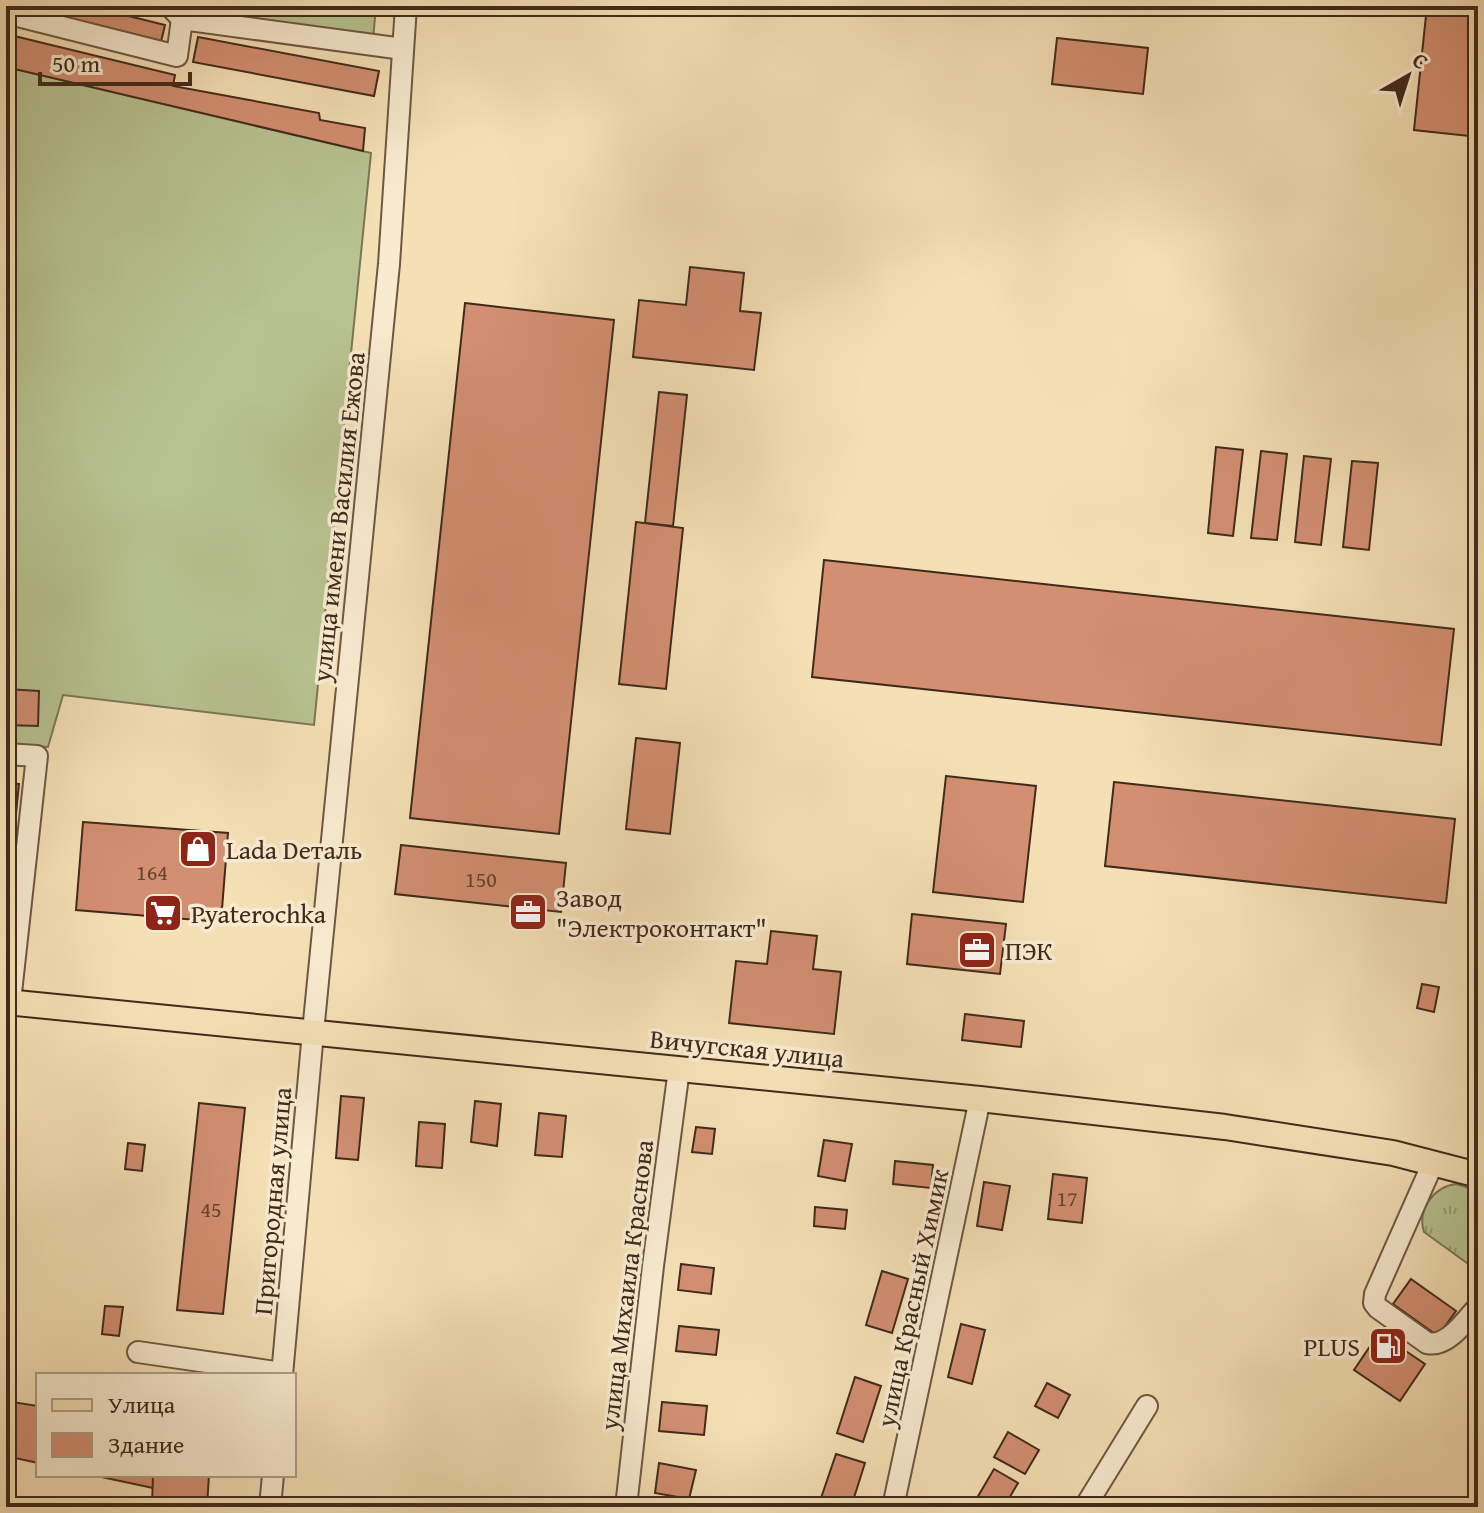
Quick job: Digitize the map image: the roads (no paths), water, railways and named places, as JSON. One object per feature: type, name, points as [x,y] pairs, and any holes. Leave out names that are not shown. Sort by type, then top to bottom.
[{"type":"main road","name":"Вичугская улица","points":[[8,1002],[980,1099],[1225,1127],[1348,1145],[1478,1175]]},
{"type":"street","name":"улица имени Василия Ежова","points":[[313,1032],[389,264],[406,6]]},
{"type":"street","points":[[6,13],[177,56],[176,12],[403,49]]},
{"type":"street","points":[[6,754],[37,756],[15,865],[8,1002]]},
{"type":"street","name":"Пригородная улица","points":[[282,1373],[313,1032]]},
{"type":"street","name":"улица Михаила Краснова","points":[[626,1507],[679,1069]]},
{"type":"street","name":"улица Красный Химик","points":[[893,1507],[980,1099]]},
{"type":"street","points":[[1433,1163],[1375,1294],[1374,1303],[1434,1345],[1443,1342],[1478,1307]]},
{"type":"street","points":[[138,1352],[275,1373]]},
{"type":"street","points":[[1085,1507],[1147,1406]]},
{"type":"street","points":[[270,1507],[273,1477]]},
{"type":"place","name":"Lada Dеталь","points":[[198,849]]},
{"type":"place","name":"Завод \"Электроконтакт\"","points":[[528,912]]},
{"type":"place","name":"Pyaterochka","points":[[163,913]]},
{"type":"place","name":"ПЭК","points":[[977,950]]},
{"type":"place","name":"PLUS","points":[[1388,1346]]}]
